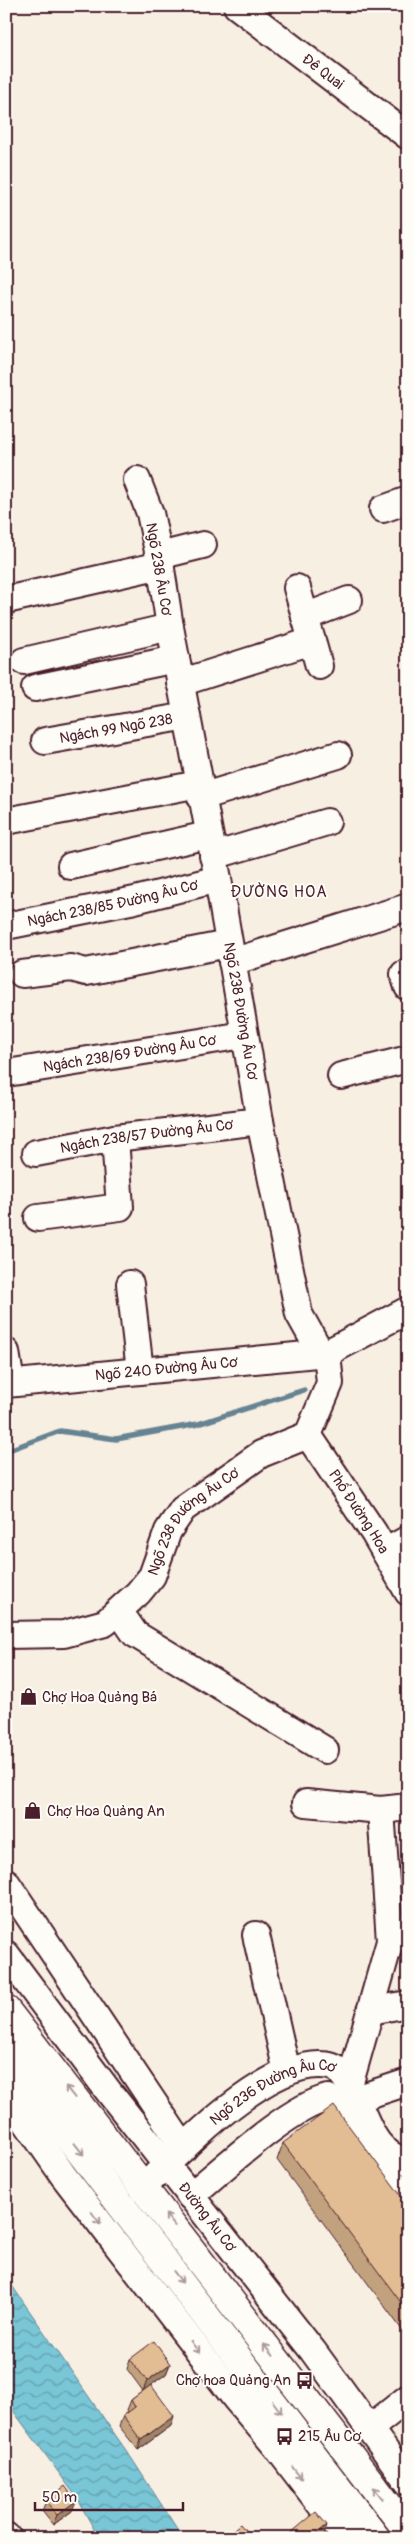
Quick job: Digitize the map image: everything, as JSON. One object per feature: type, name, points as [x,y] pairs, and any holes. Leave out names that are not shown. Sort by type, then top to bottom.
[{"type":"main road","name":"Đường Âu Cơ","points":[[6,2010],[408,2531]]},
{"type":"main road","points":[[40,2053],[10,2073],[376,2538]]},
{"type":"street","name":"Đê Quai","points":[[237,6],[408,136]]},
{"type":"street","name":"Ngõ 238 Âu Cơ","points":[[137,480],[150,514],[160,560],[178,671]]},
{"type":"street","points":[[383,509],[408,500]]},
{"type":"street","points":[[6,600],[160,560],[203,545]]},
{"type":"street","points":[[35,688],[315,654],[297,588]]},
{"type":"street","points":[[305,617],[349,600]]},
{"type":"street","points":[[24,661],[170,627]]},
{"type":"street","name":"Ngõ 238 Đường Âu Cơ","points":[[178,671],[260,1121],[299,1314],[318,1348],[327,1353]]},
{"type":"street","name":"Ngách 99 Ngõ 238","points":[[45,741],[187,716]]},
{"type":"street","points":[[6,821],[200,791],[338,755]]},
{"type":"street","points":[[70,866],[213,857],[327,822]]},
{"type":"street","name":"Ngách 238/85 Đường Âu Cơ","points":[[6,926],[136,900],[213,857]]},
{"type":"street","points":[[22,974],[71,968],[86,972],[230,953],[408,907]]},
{"type":"street","name":"Ngách 238/69 Đường Âu Cơ","points":[[13,1072],[244,1034]]},
{"type":"street","points":[[341,1076],[408,1059]]},
{"type":"street","name":"Ngách 238/57 Đường Âu Cơ","points":[[36,1153],[115,1138],[260,1121]]},
{"type":"street","points":[[38,1218],[120,1207],[115,1138]]},
{"type":"street","points":[[130,1284],[140,1371]]},
{"type":"street","points":[[308,1435],[330,1383],[327,1353],[408,1310]]},
{"type":"street","points":[[6,1352],[9,1384]]},
{"type":"street","name":"Ngõ 240 Đường Âu Cơ","points":[[9,1384],[327,1353]]},
{"type":"street","name":"Ngõ 238 Đường Âu Cơ","points":[[6,1634],[64,1634],[83,1631],[105,1623],[138,1593],[152,1576],[168,1531],[183,1509],[261,1454],[308,1435]]},
{"type":"street","name":"Phố Đường Hoa","points":[[308,1435],[385,1552],[408,1592]]},
{"type":"street","points":[[385,1552],[408,1539]]},
{"type":"street","points":[[119,1611],[135,1634],[325,1750]]},
{"type":"street","points":[[306,1803],[381,1810],[408,1807]]},
{"type":"street","points":[[381,1810],[399,1940],[370,2011],[353,2093],[408,2082]]},
{"type":"street","points":[[6,1882],[175,2157]]},
{"type":"street","points":[[256,1935],[287,2072]]},
{"type":"street","name":"Đường Âu Cơ","points":[[6,1954],[175,2157],[190,2196],[313,2351],[408,2482]]},
{"type":"street","points":[[370,2011],[408,2004]]},
{"type":"street","name":"Ngõ 236 Đường Âu Cơ","points":[[144,2187],[175,2157],[248,2094],[287,2072],[307,2065],[332,2065],[342,2073],[372,2134],[382,2149],[395,2160],[408,2162]]},
{"type":"street","points":[[10,2073],[63,2175],[236,2400],[275,2445],[346,2538]]},
{"type":"street","points":[[190,2196],[267,2133],[313,2102],[328,2098],[378,2166],[408,2199]]},
{"type":"street","points":[[369,2429],[408,2398]]},
{"type":"water","points":[[6,2277],[132,2459],[183,2538],[99,2538],[75,2495],[6,2401]]},
{"type":"building","points":[[334,2106],[408,2205],[408,2312],[283,2143]]},
{"type":"building","points":[[154,2341],[170,2364],[147,2381],[130,2359]]},
{"type":"building","points":[[151,2385],[174,2416],[141,2440],[123,2416],[135,2407],[131,2400]]},
{"type":"building","points":[[65,2486],[76,2501],[57,2515],[46,2501]]},
{"type":"building","points":[[316,2512],[327,2525],[312,2538],[285,2538]]},
{"type":"building","points":[[240,2524],[252,2538],[223,2538]]},
{"type":"waterway","points":[[6,1451],[60,1431],[116,1439],[198,1424],[304,1390]]},
{"type":"place","name":"Chợ Hoa Quảng Bá","points":[[28,1697]]},
{"type":"place","name":"Chợ Hoa Quảng An","points":[[33,1811]]},
{"type":"place","name":"Chợ hoa Quảng An","points":[[305,2380]]},
{"type":"place","name":"215 Âu Cơ","points":[[284,2436]]},
{"type":"district","name":"ĐƯỜNG HOA","points":[[279,891]]}]
